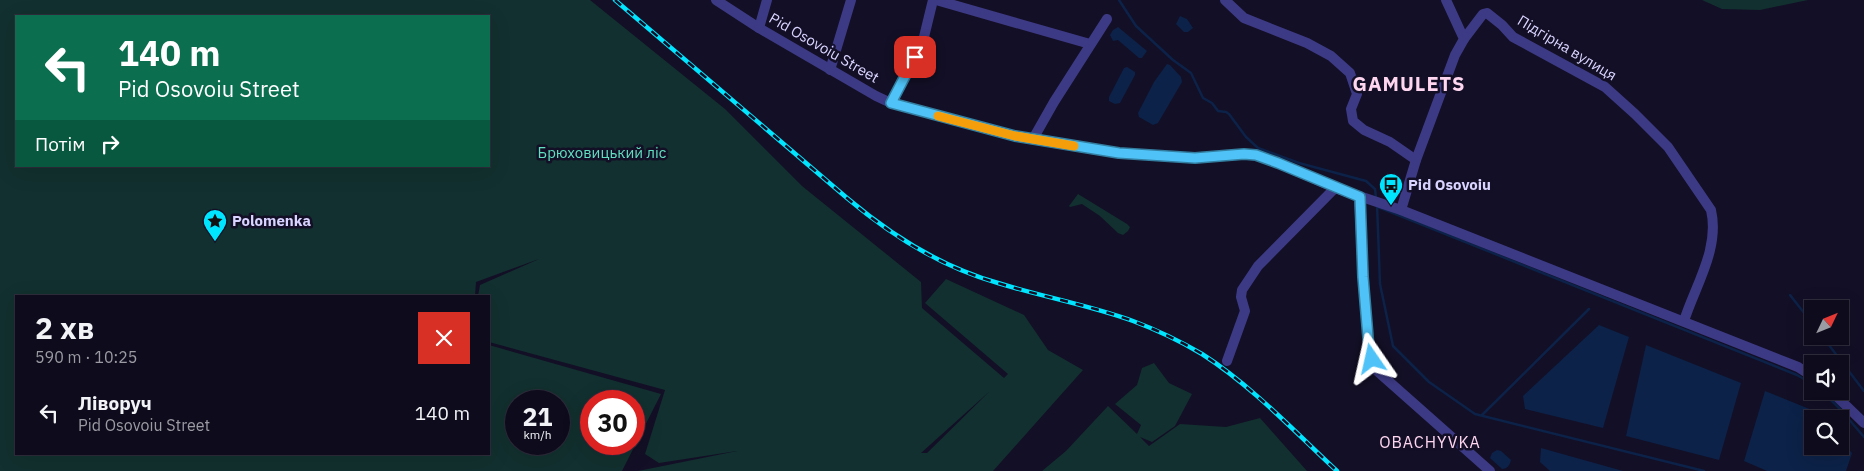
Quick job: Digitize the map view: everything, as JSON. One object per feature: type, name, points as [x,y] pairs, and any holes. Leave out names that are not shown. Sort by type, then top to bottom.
[{"type":"street","name":"Pid Osovoiu Street","points":[[716,0],[830,70],[891,103],[996,132],[1033,140],[1133,155],[1195,158],[1244,154],[1256,155],[1335,188],[1402,210]]},
{"type":"street","points":[[759,28],[767,0]]},
{"type":"street","points":[[830,70],[851,0]]},
{"type":"street","points":[[891,103],[923,41],[935,0],[1090,44]]},
{"type":"street","points":[[1225,0],[1244,18],[1308,43],[1331,56],[1350,73],[1356,90],[1357,94],[1351,109],[1353,121],[1364,130],[1390,142],[1416,160]]},
{"type":"street","points":[[1446,0],[1464,38],[1455,55],[1416,160],[1402,210],[1804,371]]},
{"type":"street","name":"Підгірна вулиця","points":[[1464,38],[1483,14],[1486,13],[1502,24],[1513,37],[1605,87],[1636,114],[1668,147],[1712,210],[1714,221],[1708,258],[1684,322]]},
{"type":"street","points":[[1033,140],[1107,19]]},
{"type":"street","points":[[1226,361],[1245,311],[1241,296],[1242,290],[1258,266],[1335,188]]},
{"type":"street","points":[[1364,198],[1363,277],[1369,349],[1376,370],[1490,471]]},
{"type":"street","points":[[1840,400],[1864,423]]},
{"type":"green space","name":"Брюховицький ліс","points":[[0,0],[590,0],[725,109],[802,186],[921,282],[922,308],[1004,378],[1008,374],[925,303],[946,279],[1024,315],[1048,350],[1083,370],[993,471],[638,471],[737,451],[659,463],[645,454],[665,390],[490,342],[490,295],[478,295],[480,285],[539,259],[476,282],[475,295],[15,295],[15,455],[490,455],[490,345],[661,394],[645,426],[645,390],[580,390],[580,455],[630,455],[622,471],[0,471]],"holes":[[[990,391],[927,453],[921,453]]]},
{"type":"green space","points":[[1702,0],[1808,0],[1760,10],[1722,9]]},
{"type":"green space","points":[[1078,194],[1127,224],[1130,227],[1128,231],[1123,235],[1118,233],[1100,216],[1082,204],[1070,207]]},
{"type":"green space","points":[[1154,363],[1169,383],[1192,394],[1175,426],[1152,442],[1140,437],[1149,446],[1180,424],[1226,427],[1260,418],[1307,471],[1042,471],[1066,451],[1108,406],[1137,434],[1141,425],[1115,404],[1137,385],[1142,368]]},
{"type":"water","points":[[1180,16],[1187,19],[1193,28],[1188,32],[1184,32],[1176,24]]},
{"type":"water","points":[[1118,27],[1147,51],[1142,58],[1139,58],[1118,40],[1113,41],[1110,35]]},
{"type":"water","points":[[1167,64],[1181,77],[1182,82],[1158,123],[1153,125],[1139,117],[1138,113],[1154,82]]},
{"type":"water","points":[[1127,67],[1135,72],[1135,75],[1120,103],[1115,104],[1109,101],[1109,97],[1124,68]]},
{"type":"water","points":[[1599,325],[1629,337],[1603,428],[1525,409],[1523,396]]},
{"type":"water","points":[[1646,345],[1741,383],[1719,460],[1626,436]]},
{"type":"water","points":[[1765,391],[1812,410],[1804,410],[1804,455],[1849,455],[1849,450],[1852,453],[1846,471],[1767,471],[1744,461]]},
{"type":"water","points":[[1541,448],[1623,471],[1550,471],[1540,462]]},
{"type":"water","points":[[1497,450],[1501,451],[1511,460],[1505,468],[1502,469],[1490,458],[1492,453]]},
{"type":"waterway","points":[[1119,0],[1136,26],[1173,60],[1191,73],[1203,98],[1212,103],[1218,111],[1229,114],[1246,137],[1258,148],[1299,163],[1366,181],[1375,189],[1376,198]]},
{"type":"waterway","points":[[1377,204],[1380,284],[1393,346],[1429,382],[1475,414],[1704,471]]},
{"type":"waterway","points":[[1378,207],[1804,379]]},
{"type":"waterway","points":[[1790,295],[1804,313]]},
{"type":"waterway","points":[[1482,415],[1589,309]]},
{"type":"waterway","points":[[1829,345],[1864,391]]},
{"type":"waterway","points":[[1831,400],[1864,437]]},
{"type":"railway","points":[[615,0],[864,212],[918,249],[977,276],[1133,321],[1168,336],[1202,354],[1238,380],[1337,471]]},
{"type":"slow traffic","points":[[938,116],[1015,136],[1074,146]]},
{"type":"place","name":"Pid Osovoiu","points":[[1391,206]]},
{"type":"place","name":"Polomenka","points":[[215,242]]},
{"type":"district","name":"GAMULETS","points":[[1409,84]]},
{"type":"district","name":"OBACHYVKA","points":[[1430,442]]},
{"type":"route","points":[[915,57],[891,103],[1015,136],[1133,155],[1195,158],[1244,154],[1256,155],[1360,197],[1363,277],[1369,349],[1372,359]]}]
